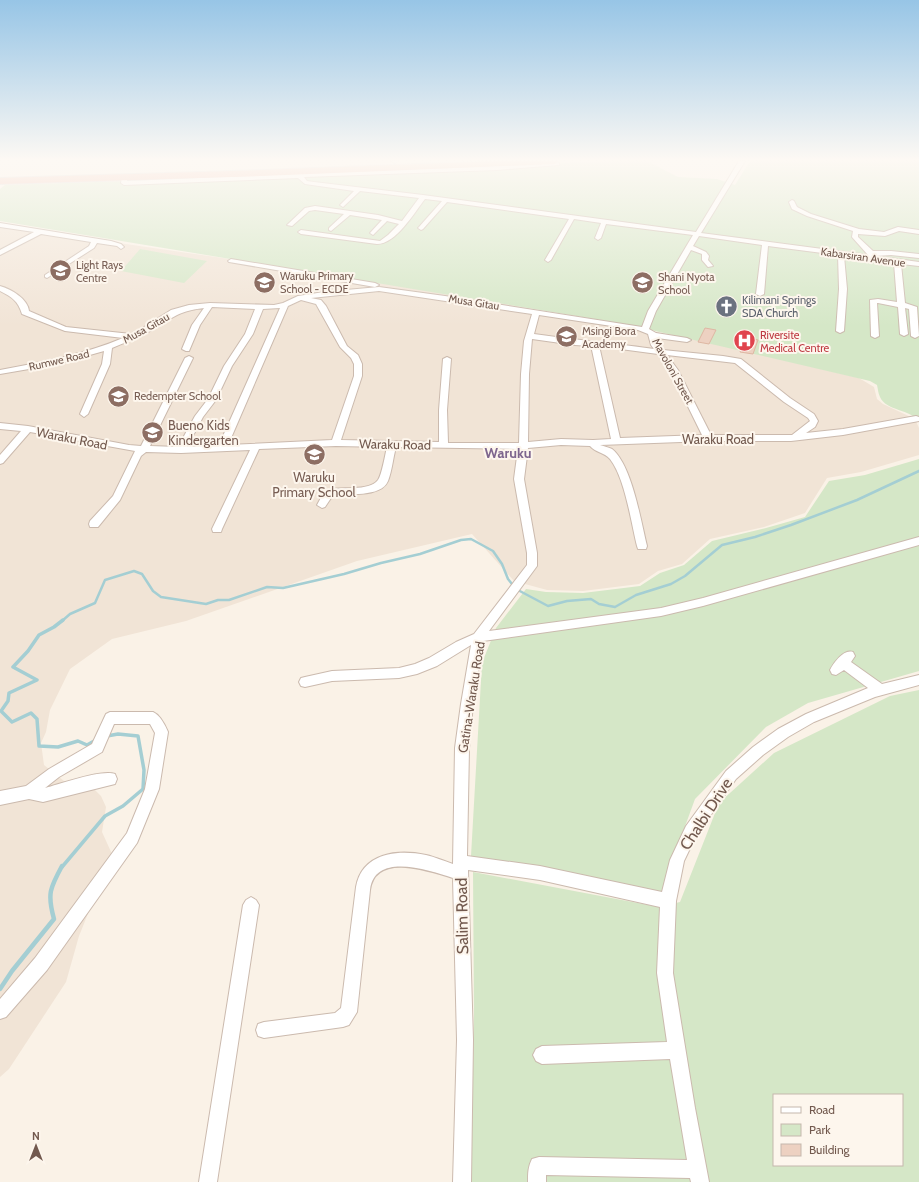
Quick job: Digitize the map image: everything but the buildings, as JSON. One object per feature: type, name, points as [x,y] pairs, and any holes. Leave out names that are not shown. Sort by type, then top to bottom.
[{"type":"street","points":[[290,225],[299,216]]},
{"type":"street","points":[[331,229],[345,216]]},
{"type":"street","points":[[368,216],[402,223]]},
{"type":"street","points":[[301,232],[378,242],[387,240],[408,216]]},
{"type":"street","points":[[421,228],[432,216]]},
{"type":"street","name":"Kabarsiran Avenue","points":[[558,216],[603,224],[696,234],[841,254],[871,256],[919,264]]},
{"type":"street","points":[[644,330],[652,312],[707,216]]},
{"type":"street","points":[[813,216],[858,231],[885,234],[898,229],[919,232]]},
{"type":"street","points":[[548,260],[572,218]]},
{"type":"street","points":[[373,233],[386,219]]},
{"type":"street","points":[[598,238],[603,224],[615,228]]},
{"type":"street","points":[[0,225],[95,240],[119,245],[121,247]]},
{"type":"street","points":[[858,231],[855,233],[855,237],[869,250],[871,256],[891,253],[919,256]]},
{"type":"street","points":[[0,253],[39,232]]},
{"type":"street","points":[[47,276],[92,247],[95,240]]},
{"type":"street","points":[[768,244],[769,269]]},
{"type":"street","points":[[760,294],[768,244]]},
{"type":"street","points":[[689,247],[704,253],[706,255],[705,260],[710,266]]},
{"type":"street","points":[[840,331],[843,289],[841,254]]},
{"type":"street","points":[[231,261],[371,284],[393,290]]},
{"type":"street","points":[[897,261],[904,334]]},
{"type":"street","points":[[0,288],[21,302],[25,308],[25,312],[65,329],[130,336]]},
{"type":"street","name":"Musa Gitau","points":[[118,343],[130,336],[144,331],[174,312],[196,306],[285,305],[301,298],[324,294],[379,289],[536,312],[618,336],[644,330]]},
{"type":"street","points":[[301,298],[318,302],[323,308],[344,348],[355,357],[358,364],[358,376],[336,443]]},
{"type":"street","points":[[875,336],[873,302],[881,301],[902,304],[913,308],[916,321],[915,336]]},
{"type":"street","points":[[186,349],[196,325],[210,305]]},
{"type":"street","points":[[222,448],[285,305]]},
{"type":"street","points":[[180,450],[199,416],[212,400],[228,366],[249,334],[260,306]]},
{"type":"street","name":"Gatina-Waraku Road","points":[[461,868],[462,748],[467,704],[478,637],[526,576],[532,566],[532,553],[519,479],[525,434],[525,374],[529,336],[536,312]]},
{"type":"street","name":"Mavoloni Street","points":[[644,330],[653,335],[655,345],[674,370],[708,438]]},
{"type":"street","points":[[653,335],[687,340]]},
{"type":"street","points":[[529,336],[593,344],[618,336],[660,352],[723,358],[738,361],[744,364],[787,400],[811,416],[814,421],[807,429],[791,438]]},
{"type":"street","name":"Rumwe Road","points":[[0,372],[58,362],[118,343]]},
{"type":"street","points":[[593,344],[596,350],[616,441]]},
{"type":"street","points":[[84,414],[106,364],[108,347]]},
{"type":"street","points":[[94,524],[117,498],[137,454],[144,449],[189,358]]},
{"type":"street","points":[[444,445],[443,410],[447,359]]},
{"type":"street","name":"Waraku Road","points":[[0,426],[28,429],[129,448],[180,450],[336,443],[509,447],[561,442],[593,443],[708,438],[791,438],[843,432],[916,419]]},
{"type":"street","points":[[0,460],[28,429]]},
{"type":"street","points":[[593,443],[597,448],[608,451],[615,458],[624,478],[642,546]]},
{"type":"street","points":[[322,505],[327,494],[330,492],[368,490],[379,485],[383,481],[392,444]]},
{"type":"street","points":[[217,529],[256,446]]},
{"type":"street","points":[[304,682],[332,676],[399,673],[417,669],[433,662],[460,644],[478,637],[661,612],[703,602],[919,541]]},
{"type":"street","points":[[842,663],[880,690]]},
{"type":"street","name":"Chalbi Drive","points":[[699,1175],[665,973],[668,901],[677,860],[691,832],[731,775],[758,751],[790,729],[829,710],[880,690],[919,680]]},
{"type":"street","points":[[0,1011],[40,964],[132,838],[152,789],[162,732],[153,718],[110,718],[98,748],[54,773],[29,792]]},
{"type":"street","points":[[0,798],[29,792],[43,795],[96,780],[110,779]]},
{"type":"street","points":[[264,1030],[335,1021],[343,1019],[350,1012],[364,882],[369,871],[379,864],[392,860],[426,862],[449,871],[461,868]]},
{"type":"street","name":"Salim Road","points":[[462,1182],[465,1040],[461,868],[540,873],[668,901]]},
{"type":"street","points":[[208,1182],[251,905]]},
{"type":"street","points":[[542,1055],[677,1050]]},
{"type":"street","points":[[537,1182],[537,1170],[539,1166],[699,1175]]},
{"type":"shaded area","points":[[0,225],[382,281],[698,340],[859,378],[874,387],[877,399],[883,404],[915,419],[919,428],[919,455],[861,472],[827,478],[805,513],[764,527],[710,539],[682,564],[658,571],[639,584],[583,591],[547,590],[514,581],[472,534],[357,561],[186,621],[112,639],[70,669],[50,710],[46,732],[41,743],[44,765],[64,781],[95,790],[101,796],[106,807],[102,832],[112,854],[79,936],[66,982],[9,1069],[0,1077]]},
{"type":"green space","points":[[0,216],[919,216],[919,422],[910,415],[883,402],[879,396],[877,385],[870,381],[625,324],[0,221]]},
{"type":"green space","points":[[140,249],[207,261],[184,283],[121,271]]},
{"type":"green space","points":[[919,459],[919,671],[808,703],[766,727],[695,799],[661,892],[471,856],[482,663],[496,628],[526,589],[546,592],[583,593],[640,586],[660,573],[684,565],[712,541],[805,517],[829,481],[865,475]]},
{"type":"green space","points":[[919,690],[919,1182],[471,1182],[474,1014],[473,872],[659,907],[680,902],[719,803],[774,753],[890,696]]},
{"type":"waterway","points":[[62,621],[70,614],[95,603],[105,580],[134,571],[142,574],[153,591],[161,597],[206,604],[218,600],[229,600],[267,587],[283,588],[344,574],[381,563],[420,554],[461,540],[471,539],[493,551],[502,564],[508,579],[516,589],[548,606],[567,601],[591,599],[599,604],[615,607],[636,595],[671,584],[685,576],[722,545],[755,537],[791,525],[857,500],[919,471]]},
{"type":"waterway","points":[[63,620],[39,635],[28,651],[13,667],[37,680],[9,693],[8,701],[1,711],[12,722],[31,713],[37,719],[39,746],[58,747],[78,741],[87,745],[96,740]]},
{"type":"waterway","points":[[62,867],[105,816],[123,806],[143,789],[144,770],[138,736],[118,734],[107,736]]},
{"type":"waterway","points":[[0,989],[12,971],[54,919],[50,897],[52,886],[62,866]]},
{"type":"place","name":"Light Rays Centre","points":[[61,271]]},
{"type":"place","name":"Waruku Primary School - ECDE","points":[[264,282]]},
{"type":"place","name":"Shani Nyota School","points":[[642,283]]},
{"type":"place","name":"Kilimani Springs SDA Church","points":[[726,306]]},
{"type":"place","name":"Msingi Bora Academy","points":[[567,337]]},
{"type":"place","name":"Riversite Medical Centre","points":[[745,341]]},
{"type":"place","name":"Redempter School","points":[[118,396]]},
{"type":"place","name":"Bueno Kids Kindergarten","points":[[153,432]]},
{"type":"place","name":"Waruku Primary School","points":[[314,455]]},
{"type":"district","name":"Waruku","points":[[508,453]]}]
